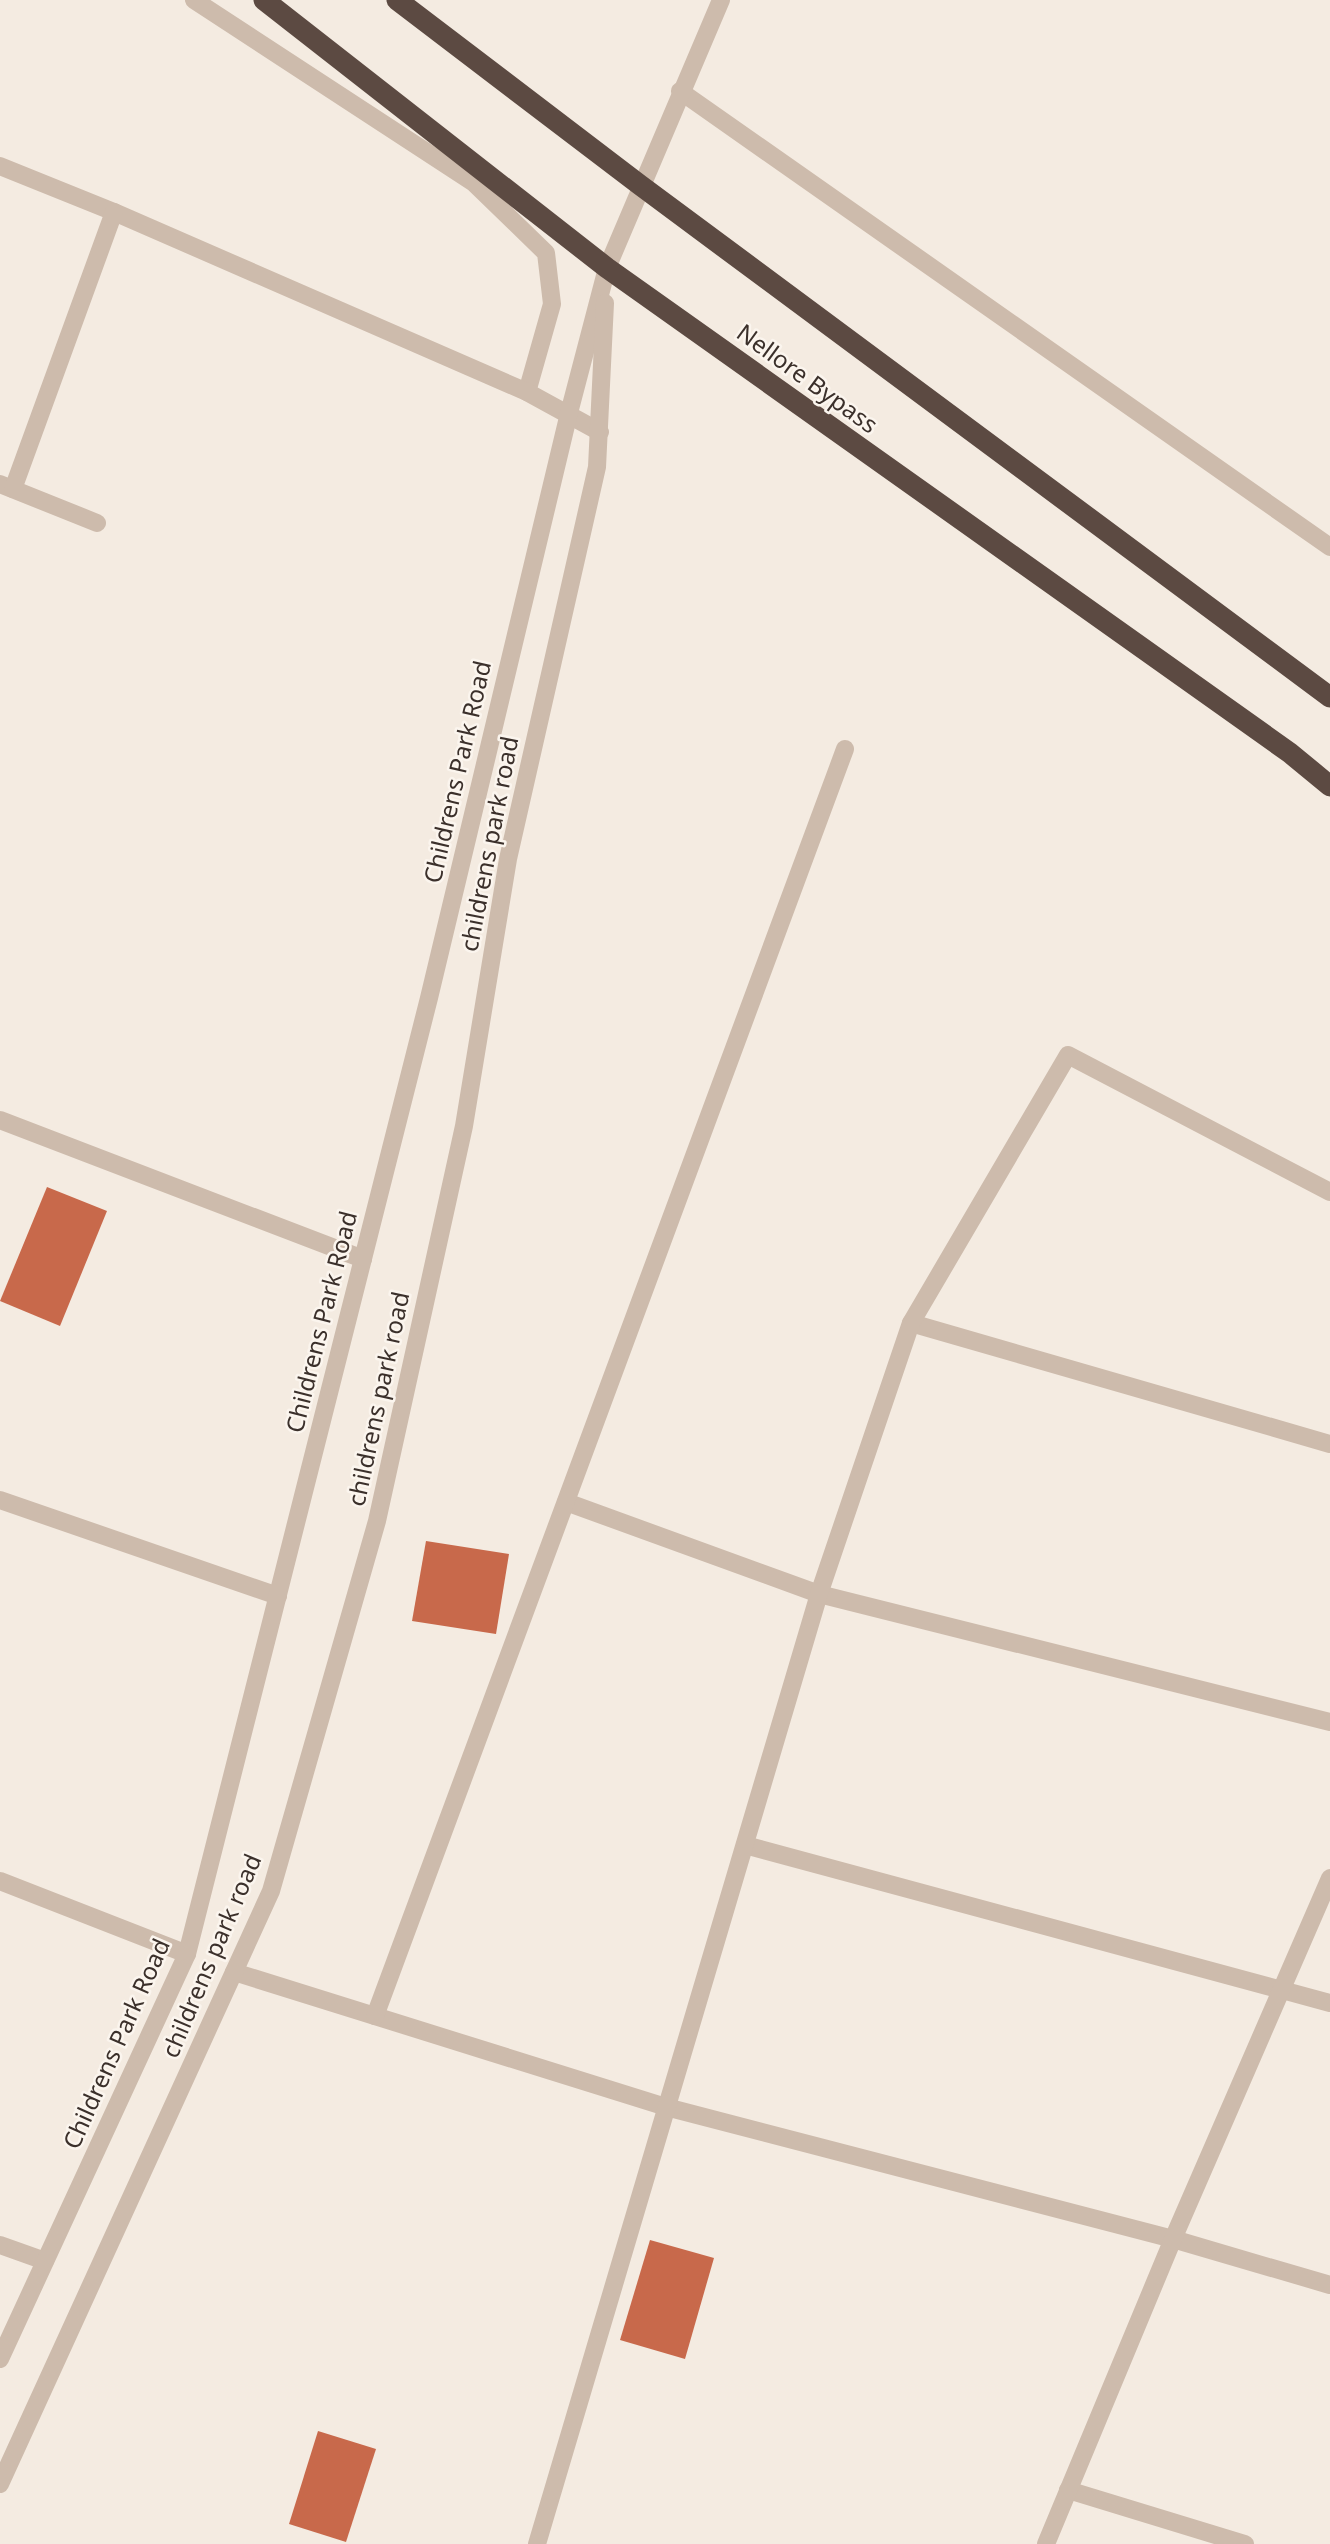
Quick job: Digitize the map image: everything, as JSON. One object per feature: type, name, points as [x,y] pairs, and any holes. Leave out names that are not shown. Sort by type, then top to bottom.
[{"type":"highway","name":"Nellore Bypass","points":[[264,0],[607,268],[1290,753],[1330,786]]},
{"type":"highway","points":[[397,0],[640,185],[1330,697]]},
{"type":"street","points":[[194,0],[474,183],[545,253],[552,304],[527,392]]},
{"type":"street","points":[[607,268],[640,185],[721,0]]},
{"type":"street","points":[[680,91],[1330,547]]},
{"type":"street","points":[[0,166],[114,212],[527,392],[569,412],[600,432]]},
{"type":"street","points":[[97,523],[6,487],[114,212]]},
{"type":"street","name":"Childrens Park Road","points":[[0,2358],[187,1954],[363,1259],[569,412],[607,268]]},
{"type":"street","name":"childrens park road","points":[[0,2484],[271,1891],[377,1521],[464,1126],[508,859],[597,467],[607,268]]},
{"type":"street","points":[[375,2016],[845,749]]},
{"type":"street","points":[[537,2544],[819,1594],[911,1323],[1068,1055],[1330,1192]]},
{"type":"street","points":[[0,1120],[363,1259]]},
{"type":"street","points":[[911,1323],[1330,1444]]},
{"type":"street","points":[[0,1500],[278,1596]]},
{"type":"street","points":[[566,1502],[819,1594],[1330,1721]]},
{"type":"street","points":[[745,1844],[1330,2003]]},
{"type":"street","points":[[1046,2544],[1173,2239],[1330,1878]]},
{"type":"street","points":[[0,1881],[187,1954]]},
{"type":"street","points":[[234,1972],[666,2106],[1173,2239],[1330,2285]]},
{"type":"street","points":[[0,2245],[45,2261]]},
{"type":"street","points":[[1068,2490],[1245,2544]]},
{"type":"building","points":[[47,1187],[107,1211],[60,1326],[0,1301]]},
{"type":"building","points":[[426,1541],[509,1554],[496,1634],[412,1621]]},
{"type":"building","points":[[650,2240],[714,2258],[685,2359],[620,2340]]},
{"type":"building","points":[[318,2431],[376,2449],[346,2542],[289,2524]]}]
